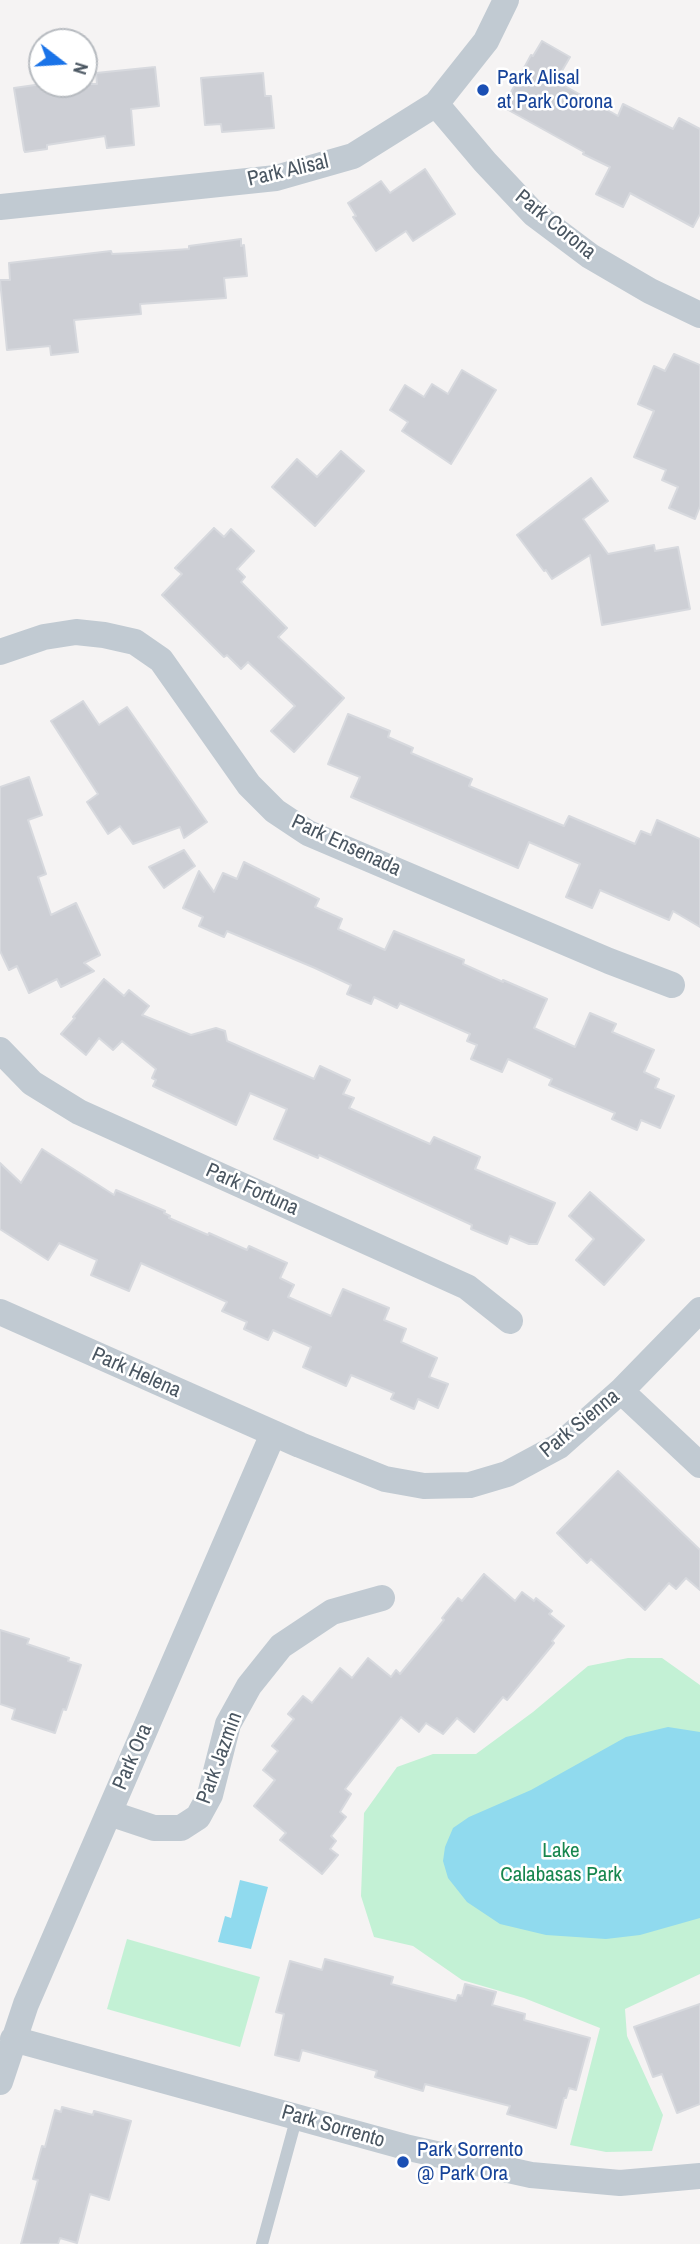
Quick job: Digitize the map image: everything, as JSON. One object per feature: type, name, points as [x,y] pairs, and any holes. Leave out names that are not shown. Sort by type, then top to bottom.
[{"type":"street","name":"Park Alisal","points":[[0,207],[276,178],[353,156],[436,104],[486,41],[506,0]]},
{"type":"street","name":"Park Corona","points":[[436,104],[534,214],[590,256],[650,291],[700,314]]},
{"type":"street","name":"Park Ensenada","points":[[0,652],[44,637],[76,632],[135,642],[161,660],[249,785],[275,811],[308,833],[596,956],[672,985]]},
{"type":"street","name":"Park Fortuna","points":[[0,1050],[32,1083],[79,1112],[467,1287],[510,1321]]},
{"type":"street","name":"Park Sienna","points":[[273,1434],[385,1479],[424,1486],[470,1485],[507,1474],[551,1451],[621,1391],[700,1310]]},
{"type":"street","name":"Park Helena","points":[[0,1312],[273,1434]]},
{"type":"street","points":[[621,1391],[700,1465]]},
{"type":"street","name":"Park Ora","points":[[0,2082],[7,2037],[109,1813],[273,1434]]},
{"type":"street","name":"Park Jazmin","points":[[109,1813],[155,1828],[181,1828],[198,1817],[209,1795],[228,1724],[249,1686],[281,1646],[332,1612],[382,1598]]},
{"type":"street","name":"Park Sorrento","points":[[7,2037],[408,2148],[531,2175],[620,2183],[700,2176]]},
{"type":"lane","points":[[262,2244],[297,2116]]},
{"type":"green space","name":"Lake Calabasas Park","points":[[628,1658],[662,1658],[700,1685],[700,1974],[625,2009],[627,2036],[663,2115],[652,2151],[606,2152],[570,2145],[600,2028],[524,1998],[462,1980],[413,1946],[374,1937],[361,1896],[364,1813],[397,1767],[433,1754],[476,1754],[533,1712],[588,1666]]},
{"type":"green space","points":[[127,1939],[260,1977],[240,2047],[107,2009]]},
{"type":"water","points":[[668,1727],[700,1732],[700,1918],[640,1935],[606,1939],[546,1935],[500,1924],[467,1902],[448,1878],[443,1861],[445,1847],[453,1828],[469,1817],[531,1790],[626,1737]]},
{"type":"water","points":[[240,1880],[268,1887],[251,1949],[218,1942],[225,1916],[231,1918]]},
{"type":"building","points":[[542,41],[570,57],[556,81],[618,116],[623,104],[673,129],[679,118],[700,129],[700,214],[693,227],[630,193],[623,207],[596,194],[610,167],[503,107],[531,55],[533,56]]},
{"type":"building","points":[[155,67],[159,106],[131,109],[134,145],[107,148],[105,136],[47,145],[47,149],[25,152],[14,88],[28,86],[28,98],[98,98],[98,73]]},
{"type":"building","points":[[263,73],[265,96],[271,96],[274,128],[222,132],[221,124],[205,125],[201,78]]},
{"type":"building","points":[[425,169],[455,214],[413,241],[406,231],[376,251],[353,217],[356,216],[348,203],[381,181],[390,193]]},
{"type":"building","points":[[241,239],[247,276],[224,278],[226,298],[140,304],[141,314],[74,320],[78,352],[51,355],[50,346],[7,350],[0,280],[10,280],[9,263],[111,251],[112,254],[189,249],[189,246]]},
{"type":"building","points":[[674,354],[700,365],[700,506],[695,519],[669,508],[678,487],[662,480],[666,470],[634,457],[654,411],[638,404],[654,366],[665,371]]},
{"type":"building","points":[[462,370],[496,390],[451,464],[402,431],[408,422],[390,410],[405,385],[424,397],[432,384],[448,394]]},
{"type":"building","points":[[341,451],[364,471],[315,526],[272,487],[297,459],[317,477]]},
{"type":"building","points":[[591,478],[608,501],[583,519],[608,554],[654,545],[655,551],[678,547],[690,609],[602,625],[590,555],[552,579],[546,570],[544,571],[517,535]]},
{"type":"building","points":[[214,528],[224,537],[231,529],[254,551],[237,569],[245,577],[241,582],[287,628],[278,637],[344,698],[294,752],[271,731],[295,706],[248,662],[241,669],[227,655],[224,657],[162,595],[182,574],[175,568]]},
{"type":"building","points":[[83,701],[99,725],[127,707],[207,822],[184,838],[180,827],[133,844],[120,826],[108,834],[87,802],[98,794],[51,721]]},
{"type":"building","points":[[348,714],[390,731],[388,737],[413,748],[411,753],[472,779],[469,786],[564,826],[569,816],[635,844],[641,831],[651,835],[657,820],[700,839],[700,927],[673,911],[669,920],[600,890],[592,908],[566,897],[580,864],[529,842],[518,868],[351,797],[360,777],[328,764]]},
{"type":"building","points":[[29,777],[42,815],[28,820],[46,874],[38,877],[51,915],[76,903],[100,955],[84,963],[94,971],[61,987],[57,979],[29,993],[17,966],[9,970],[0,951],[0,787]]},
{"type":"building","points":[[184,850],[195,866],[164,888],[149,867]]},
{"type":"building","points":[[244,862],[319,899],[315,907],[342,919],[338,929],[385,950],[394,931],[464,960],[463,964],[503,982],[547,999],[534,1028],[575,1047],[590,1013],[616,1024],[612,1032],[654,1050],[644,1072],[659,1079],[655,1088],[674,1096],[660,1128],[641,1120],[637,1130],[612,1119],[615,1113],[549,1085],[552,1079],[508,1059],[502,1072],[471,1059],[477,1045],[467,1041],[470,1034],[400,1003],[397,1008],[374,997],[371,1004],[347,994],[351,985],[315,968],[227,931],[224,937],[199,926],[203,917],[183,908],[199,871],[214,892],[223,873],[237,879]]},
{"type":"building","points":[[104,979],[124,996],[129,990],[149,1006],[142,1015],[191,1035],[216,1028],[225,1031],[227,1041],[314,1079],[320,1066],[350,1080],[343,1094],[354,1098],[349,1108],[430,1144],[434,1137],[480,1157],[475,1169],[555,1203],[537,1244],[529,1244],[510,1236],[507,1244],[471,1229],[472,1225],[319,1155],[318,1158],[274,1139],[287,1109],[250,1093],[236,1125],[153,1086],[156,1080],[152,1078],[156,1069],[122,1041],[113,1050],[99,1038],[86,1055],[61,1034]]},
{"type":"building","points":[[42,1149],[114,1195],[116,1190],[165,1211],[169,1218],[208,1235],[209,1233],[247,1250],[249,1246],[287,1263],[280,1278],[294,1285],[288,1297],[331,1316],[343,1289],[389,1308],[384,1320],[406,1329],[401,1342],[437,1358],[429,1377],[448,1384],[438,1408],[418,1399],[414,1409],[391,1399],[394,1393],[351,1375],[346,1386],[303,1367],[311,1347],[273,1330],[268,1340],[244,1329],[247,1322],[222,1311],[227,1302],[141,1263],[129,1291],[91,1275],[97,1260],[59,1243],[48,1260],[0,1229],[0,1163],[21,1183]]},
{"type":"building","points":[[590,1192],[644,1240],[604,1285],[576,1260],[594,1239],[569,1216]]},
{"type":"building","points":[[618,1471],[700,1550],[700,1590],[686,1578],[676,1589],[669,1583],[645,1610],[591,1559],[587,1563],[557,1533]]},
{"type":"building","points":[[484,1574],[515,1601],[522,1592],[534,1601],[536,1598],[552,1611],[549,1614],[564,1626],[552,1641],[554,1643],[507,1700],[503,1697],[474,1732],[457,1718],[443,1734],[426,1723],[419,1732],[401,1717],[345,1789],[351,1794],[340,1812],[346,1817],[331,1836],[336,1841],[330,1849],[338,1855],[322,1874],[280,1840],[286,1833],[254,1806],[275,1780],[263,1770],[278,1751],[272,1746],[294,1719],[288,1714],[303,1696],[312,1703],[340,1668],[352,1678],[368,1658],[391,1677],[396,1670],[400,1674],[444,1620],[442,1618],[458,1598],[462,1601]]},
{"type":"building","points":[[0,1630],[29,1639],[27,1644],[69,1658],[68,1661],[81,1665],[55,1733],[12,1719],[15,1709],[0,1704]]},
{"type":"building","points":[[325,1959],[393,1977],[391,1984],[456,2001],[458,1995],[462,1996],[465,1984],[496,1992],[492,2005],[525,2014],[524,2020],[590,2038],[576,2090],[569,2088],[556,2128],[507,2114],[510,2106],[425,2084],[423,2091],[375,2077],[377,2071],[302,2050],[299,2061],[275,2055],[284,2014],[276,2012],[290,1961],[322,1970]]},
{"type":"building","points":[[700,2004],[700,2104],[677,2113],[662,2074],[653,2077],[634,2027]]},
{"type":"building","points":[[62,2107],[93,2115],[94,2111],[131,2121],[109,2200],[90,2194],[77,2243],[60,2238],[58,2244],[21,2244],[38,2180],[33,2179],[42,2146],[45,2147],[55,2110],[61,2112]]},
{"type":"place","name":"Park Alisal at Park Corona","points":[[483,90]]},
{"type":"place","name":"Park Sorrento @ Park Ora","points":[[403,2162]]}]
